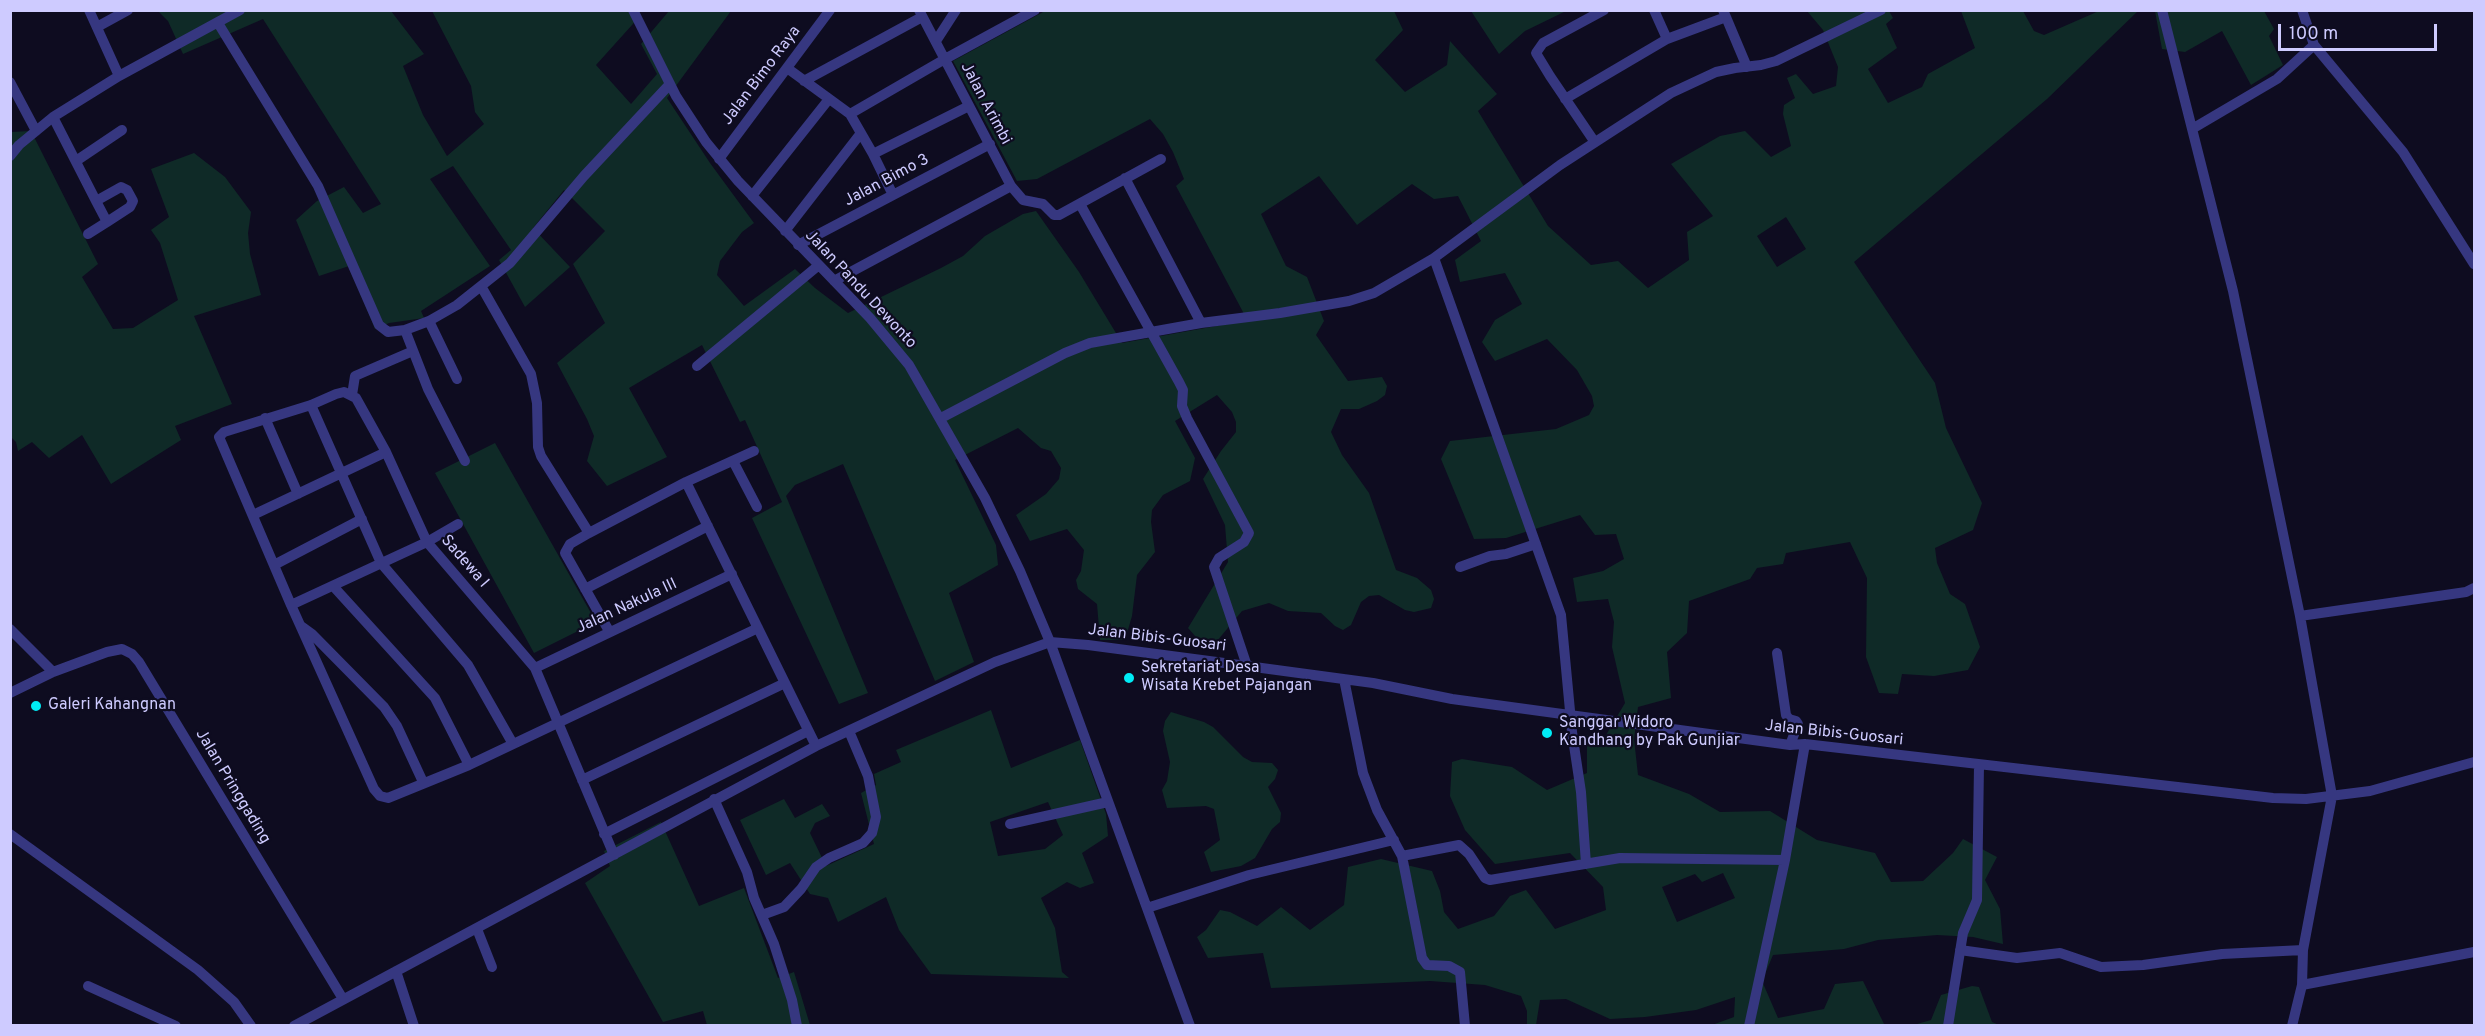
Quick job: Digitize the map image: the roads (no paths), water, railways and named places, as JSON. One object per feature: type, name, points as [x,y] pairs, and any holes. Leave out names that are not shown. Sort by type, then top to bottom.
[{"type":"street","points":[[88,10],[120,76]]},
{"type":"street","points":[[96,27],[128,10]]},
{"type":"street","points":[[10,156],[19,145],[53,117],[120,76],[240,10]]},
{"type":"street","name":"Jalan Pandu Dewonto","points":[[633,10],[670,84],[719,159],[798,245],[870,318],[909,365],[941,418],[999,526],[1050,642],[1190,1026]]},
{"type":"street","name":"Jalan Bimo Raya","points":[[719,159],[830,10]]},
{"type":"street","points":[[936,41],[956,10]]},
{"type":"street","points":[[850,114],[1035,10]]},
{"type":"street","points":[[1594,141],[1537,57],[1537,49],[1543,43],[1604,10]]},
{"type":"street","points":[[1654,10],[1667,39]]},
{"type":"street","points":[[941,418],[1078,347],[1201,323],[1349,301],[1386,287],[1434,258],[1594,141],[1671,93],[1716,72],[1776,61],[1881,10]]},
{"type":"street","points":[[2162,10],[2233,291],[2300,616],[2332,796],[2303,950],[2302,985],[2292,1026]]},
{"type":"street","points":[[2302,10],[2314,45],[2403,152],[2475,264]]},
{"type":"street","points":[[804,81],[920,14]]},
{"type":"street","name":"Jalan Arimbi","points":[[920,14],[1011,186]]},
{"type":"street","points":[[1565,99],[1667,39],[1725,14],[1747,67]]},
{"type":"street","points":[[218,22],[318,186],[380,325],[388,332],[405,330],[429,321],[457,304],[510,264],[584,176],[670,84]]},
{"type":"street","points":[[2192,129],[2277,79],[2314,45]]},
{"type":"street","points":[[787,68],[850,114],[893,195]]},
{"type":"street","points":[[10,82],[36,131]]},
{"type":"street","points":[[752,196],[829,99]]},
{"type":"street","points":[[873,154],[969,106]]},
{"type":"street","points":[[53,117],[107,222]]},
{"type":"street","points":[[76,161],[122,130]]},
{"type":"street","points":[[785,231],[861,133]]},
{"type":"street","name":"Jalan Bimo 3","points":[[798,245],[990,144]]},
{"type":"street","points":[[834,281],[1011,186],[1023,200],[1043,204],[1054,215],[1059,215],[1161,159]]},
{"type":"street","points":[[1125,178],[1201,323]]},
{"type":"street","points":[[88,234],[130,207],[133,201],[125,188],[118,187],[96,201]]},
{"type":"street","points":[[1080,204],[1183,390],[1182,406],[1187,418],[1249,533],[1244,542],[1219,558],[1214,567],[1248,666]]},
{"type":"street","points":[[1434,258],[1561,615],[1570,714],[1581,792],[1586,864]]},
{"type":"street","points":[[697,366],[819,265]]},
{"type":"street","points":[[481,286],[531,374],[537,403],[538,447],[541,456],[589,533]]},
{"type":"street","points":[[429,321],[457,379]]},
{"type":"street","points":[[405,330],[428,389],[465,461]]},
{"type":"street","points":[[413,351],[355,376],[352,395],[344,392],[336,394],[311,405],[224,432],[219,439],[377,794],[388,798],[470,765],[758,628]]},
{"type":"street","name":"Sadewa I","points":[[352,395],[360,404],[386,452],[427,542],[535,668],[614,855]]},
{"type":"street","points":[[311,405],[381,563],[468,665],[513,744]]},
{"type":"street","points":[[265,418],[298,494]]},
{"type":"street","points":[[609,631],[571,566],[566,549],[570,544],[686,482],[754,451]]},
{"type":"street","points":[[253,515],[386,452]]},
{"type":"street","points":[[733,461],[757,507]]},
{"type":"street","points":[[686,482],[816,746]]},
{"type":"street","points":[[274,564],[362,519]]},
{"type":"street","points":[[291,605],[427,542],[458,524]]},
{"type":"street","points":[[585,589],[708,526]]},
{"type":"street","points":[[1460,567],[1490,556],[1506,554],[1536,544]]},
{"type":"street","name":"Jalan Nakula III","points":[[535,668],[732,574]]},
{"type":"street","points":[[333,586],[435,698],[470,765]]},
{"type":"street","points":[[2300,616],[2466,592],[2475,588]]},
{"type":"street","points":[[301,626],[312,634],[384,707],[397,726],[423,783]]},
{"type":"street","points":[[10,629],[53,672],[10,693]]},
{"type":"street","points":[[294,1026],[816,746],[995,662],[1050,642]]},
{"type":"street","name":"Jalan Bibis-Guosari","points":[[1050,642],[1344,679],[1452,699],[1790,745],[1805,744],[2273,798],[2332,796],[2370,791],[2475,762]]},
{"type":"street","name":"Jalan Pringgading","points":[[53,672],[107,652],[122,650],[132,654],[343,999]]},
{"type":"street","points":[[1777,653],[1786,715],[1798,724],[1790,745]]},
{"type":"street","points":[[1344,679],[1364,773],[1377,810],[1402,856],[1424,963],[1432,966],[1449,966],[1460,972],[1466,1026]]},
{"type":"street","points":[[582,780],[785,683]]},
{"type":"street","points":[[604,834],[808,731]]},
{"type":"street","points":[[762,915],[784,907],[801,889],[816,867],[829,858],[863,843],[872,833],[876,817],[868,776],[849,731]]},
{"type":"street","points":[[1749,1026],[1785,860],[1805,744]]},
{"type":"street","points":[[1948,1026],[1963,933],[1977,900],[1979,765]]},
{"type":"street","points":[[714,799],[747,872],[783,969],[797,1026]]},
{"type":"street","points":[[1010,824],[1108,802]]},
{"type":"street","points":[[638,817],[649,836]]},
{"type":"street","points":[[10,834],[198,970],[234,1002],[251,1026]]},
{"type":"street","points":[[1147,908],[1249,875],[1394,840]]},
{"type":"street","points":[[1402,856],[1459,846],[1469,854],[1485,878],[1490,880],[1620,858],[1785,860]]},
{"type":"street","points":[[477,929],[492,967]]},
{"type":"street","points":[[1960,950],[2017,958],[2060,953],[2101,967],[2143,965],[2222,954],[2303,950]]},
{"type":"street","points":[[2302,985],[2475,952]]},
{"type":"street","points":[[396,971],[414,1026]]},
{"type":"street","points":[[88,986],[176,1026]]},
{"type":"place","name":"Sekretariat Desa Wisata Krebet Pajangan","points":[[1129,678]]},
{"type":"place","name":"Galeri Kahangnan","points":[[36,706]]},
{"type":"place","name":"Sanggar Widoro Kandhang by Pak Gunjiar","points":[[1547,733]]}]
